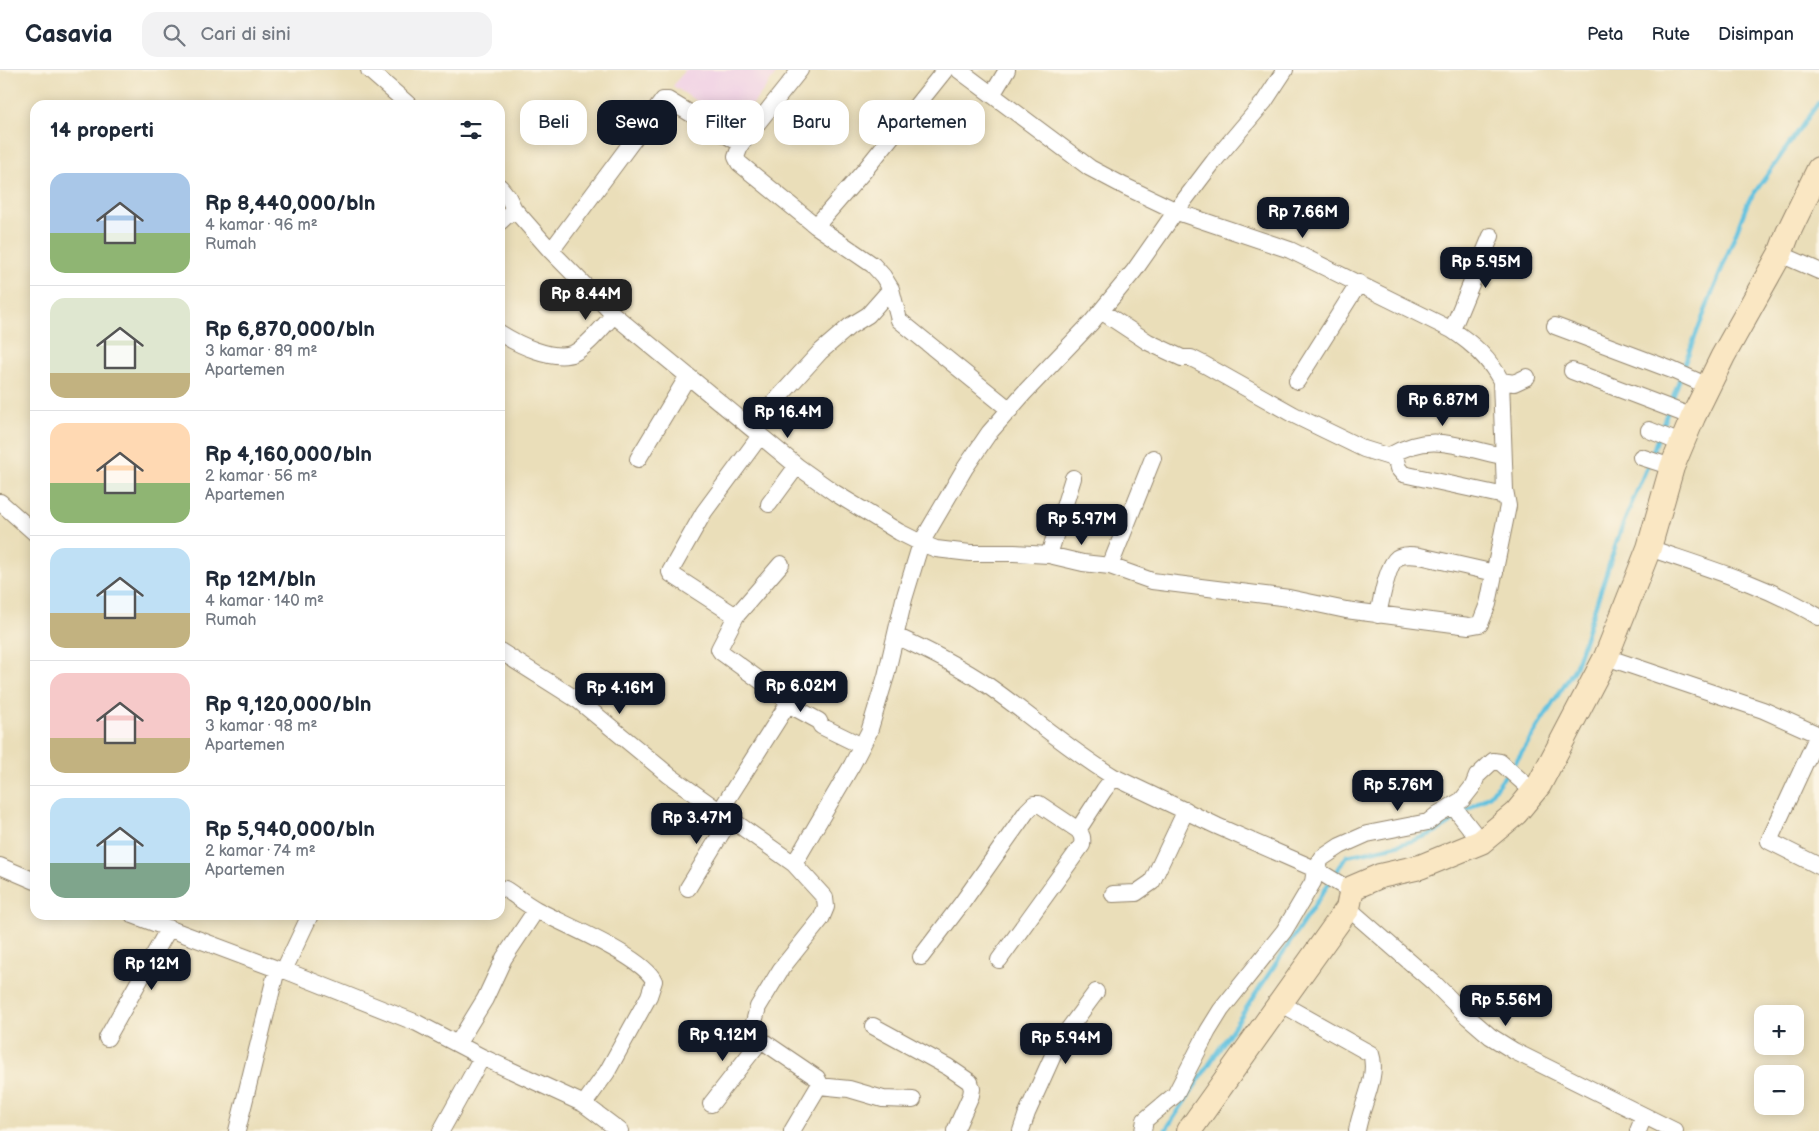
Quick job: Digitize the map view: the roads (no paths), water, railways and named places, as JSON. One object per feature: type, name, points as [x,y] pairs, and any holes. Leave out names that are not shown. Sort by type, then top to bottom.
[{"type":"main road","points":[[1189,1131],[1280,1003],[1348,894],[1380,876],[1420,867],[1479,839],[1505,823],[1530,789],[1539,785],[1606,657],[1649,548],[1654,461],[1665,437],[1685,414],[1700,382],[1723,356],[1780,254],[1788,232],[1819,169]]},
{"type":"street","points":[[369,70],[403,100]]},
{"type":"street","points":[[764,115],[800,70]]},
{"type":"street","points":[[816,226],[864,171],[945,70]]},
{"type":"street","points":[[505,193],[514,209],[551,251],[614,315],[797,466],[835,493],[899,532],[921,543],[936,549],[970,553],[1050,555],[1083,563],[1110,566],[1152,581],[1289,598],[1378,615],[1469,626],[1480,624],[1488,604],[1508,510],[1505,496],[1501,381],[1495,368],[1474,345],[1452,330],[1290,250],[1176,211],[1090,168],[959,70]]},
{"type":"street","points":[[992,95],[1007,70]]},
{"type":"street","points":[[794,864],[862,746],[871,724],[921,543],[965,468],[989,434],[1101,311],[1134,271],[1176,211],[1214,161],[1264,102],[1286,70]]},
{"type":"street","points":[[551,251],[663,100],[668,100],[687,111]]},
{"type":"street","points":[[741,145],[736,157],[739,163],[816,226],[873,265],[891,289],[899,320],[1010,410]]},
{"type":"street","points":[[505,217],[514,209]]},
{"type":"street","points":[[1452,330],[1491,236]]},
{"type":"street","points":[[1780,254],[1819,271]]},
{"type":"street","points":[[1297,381],[1359,283]]},
{"type":"street","points":[[736,616],[670,572],[704,512],[755,432],[820,352],[850,326],[868,316],[891,289]]},
{"type":"street","points":[[1101,311],[1148,342],[1182,358],[1191,358],[1294,415],[1359,446],[1389,456],[1396,460],[1398,468],[1403,474],[1505,496]]},
{"type":"street","points":[[505,336],[516,343],[537,351],[566,355],[580,349],[614,315]]},
{"type":"street","points":[[1555,326],[1700,382]]},
{"type":"street","points":[[1572,371],[1685,414]]},
{"type":"street","points":[[638,460],[688,376]]},
{"type":"street","points":[[1501,381],[1514,383],[1527,377]]},
{"type":"street","points":[[1389,456],[1401,449],[1427,442],[1459,445],[1503,456]]},
{"type":"street","points":[[1110,566],[1154,458]]},
{"type":"street","points":[[769,504],[797,466]]},
{"type":"street","points":[[1050,555],[1073,478]]},
{"type":"street","points":[[0,502],[30,529]]},
{"type":"street","points":[[1649,548],[1769,591],[1791,600],[1819,617]]},
{"type":"street","points":[[1378,615],[1391,563],[1398,557],[1408,555],[1420,556],[1494,573]]},
{"type":"street","points":[[781,564],[736,616],[719,649],[787,700],[788,704],[819,721],[821,726],[862,746]]},
{"type":"street","points":[[896,636],[933,653],[986,685],[1067,746],[1114,777],[1217,826],[1315,869],[1348,894],[1434,983],[1490,1036],[1641,1124],[1674,1131]]},
{"type":"street","points":[[505,654],[572,696],[670,776],[794,864],[825,898],[826,906],[821,919],[781,969],[758,1007],[753,1026],[761,1040],[817,1078],[819,1086],[792,1131]]},
{"type":"street","points":[[1606,657],[1763,710],[1818,735],[1770,842],[1819,866]]},
{"type":"street","points":[[688,888],[725,815],[788,704]]},
{"type":"street","points":[[1143,1131],[1145,1120],[1175,1095],[1221,1010],[1284,932],[1313,882],[1315,869],[1322,858],[1340,846],[1367,834],[1428,822],[1438,814],[1455,809],[1474,786],[1477,776],[1493,760],[1500,762],[1530,789]]},
{"type":"street","points":[[1078,830],[1114,777]]},
{"type":"street","points":[[922,957],[1026,810],[1034,804],[1039,804],[1078,830],[1083,840],[1082,844],[999,960]]},
{"type":"street","points":[[1455,809],[1479,839]]},
{"type":"street","points":[[1113,894],[1136,893],[1152,882],[1186,810]]},
{"type":"street","points":[[0,866],[30,879]]},
{"type":"street","points":[[505,888],[536,910],[595,939],[638,964],[649,972],[654,982],[649,996],[606,1072],[584,1104]]},
{"type":"street","points":[[458,1043],[485,999],[504,958],[536,910]]},
{"type":"street","points":[[237,1131],[281,970],[307,920]]},
{"type":"street","points":[[107,1038],[163,922],[385,1010],[458,1043],[482,1057],[584,1104],[620,1131]]},
{"type":"street","points":[[1021,1131],[1055,1050],[1096,992]]},
{"type":"street","points":[[1280,1003],[1371,1054],[1374,1063],[1371,1080],[1357,1131]]},
{"type":"street","points":[[873,1026],[948,1067],[970,1082],[972,1092],[955,1131]]},
{"type":"street","points":[[711,1104],[761,1040]]},
{"type":"street","points":[[440,1131],[482,1057]]},
{"type":"street","points":[[819,1086],[849,1089],[882,1099],[913,1100]]},
{"type":"waterway","points":[[1682,370],[1748,202],[1819,102]]},
{"type":"waterway","points":[[1463,813],[1490,795],[1517,760],[1575,668],[1621,529],[1647,467],[1680,378]]},
{"type":"waterway","points":[[1165,1131],[1347,856],[1405,843],[1433,833],[1457,818]]}]
